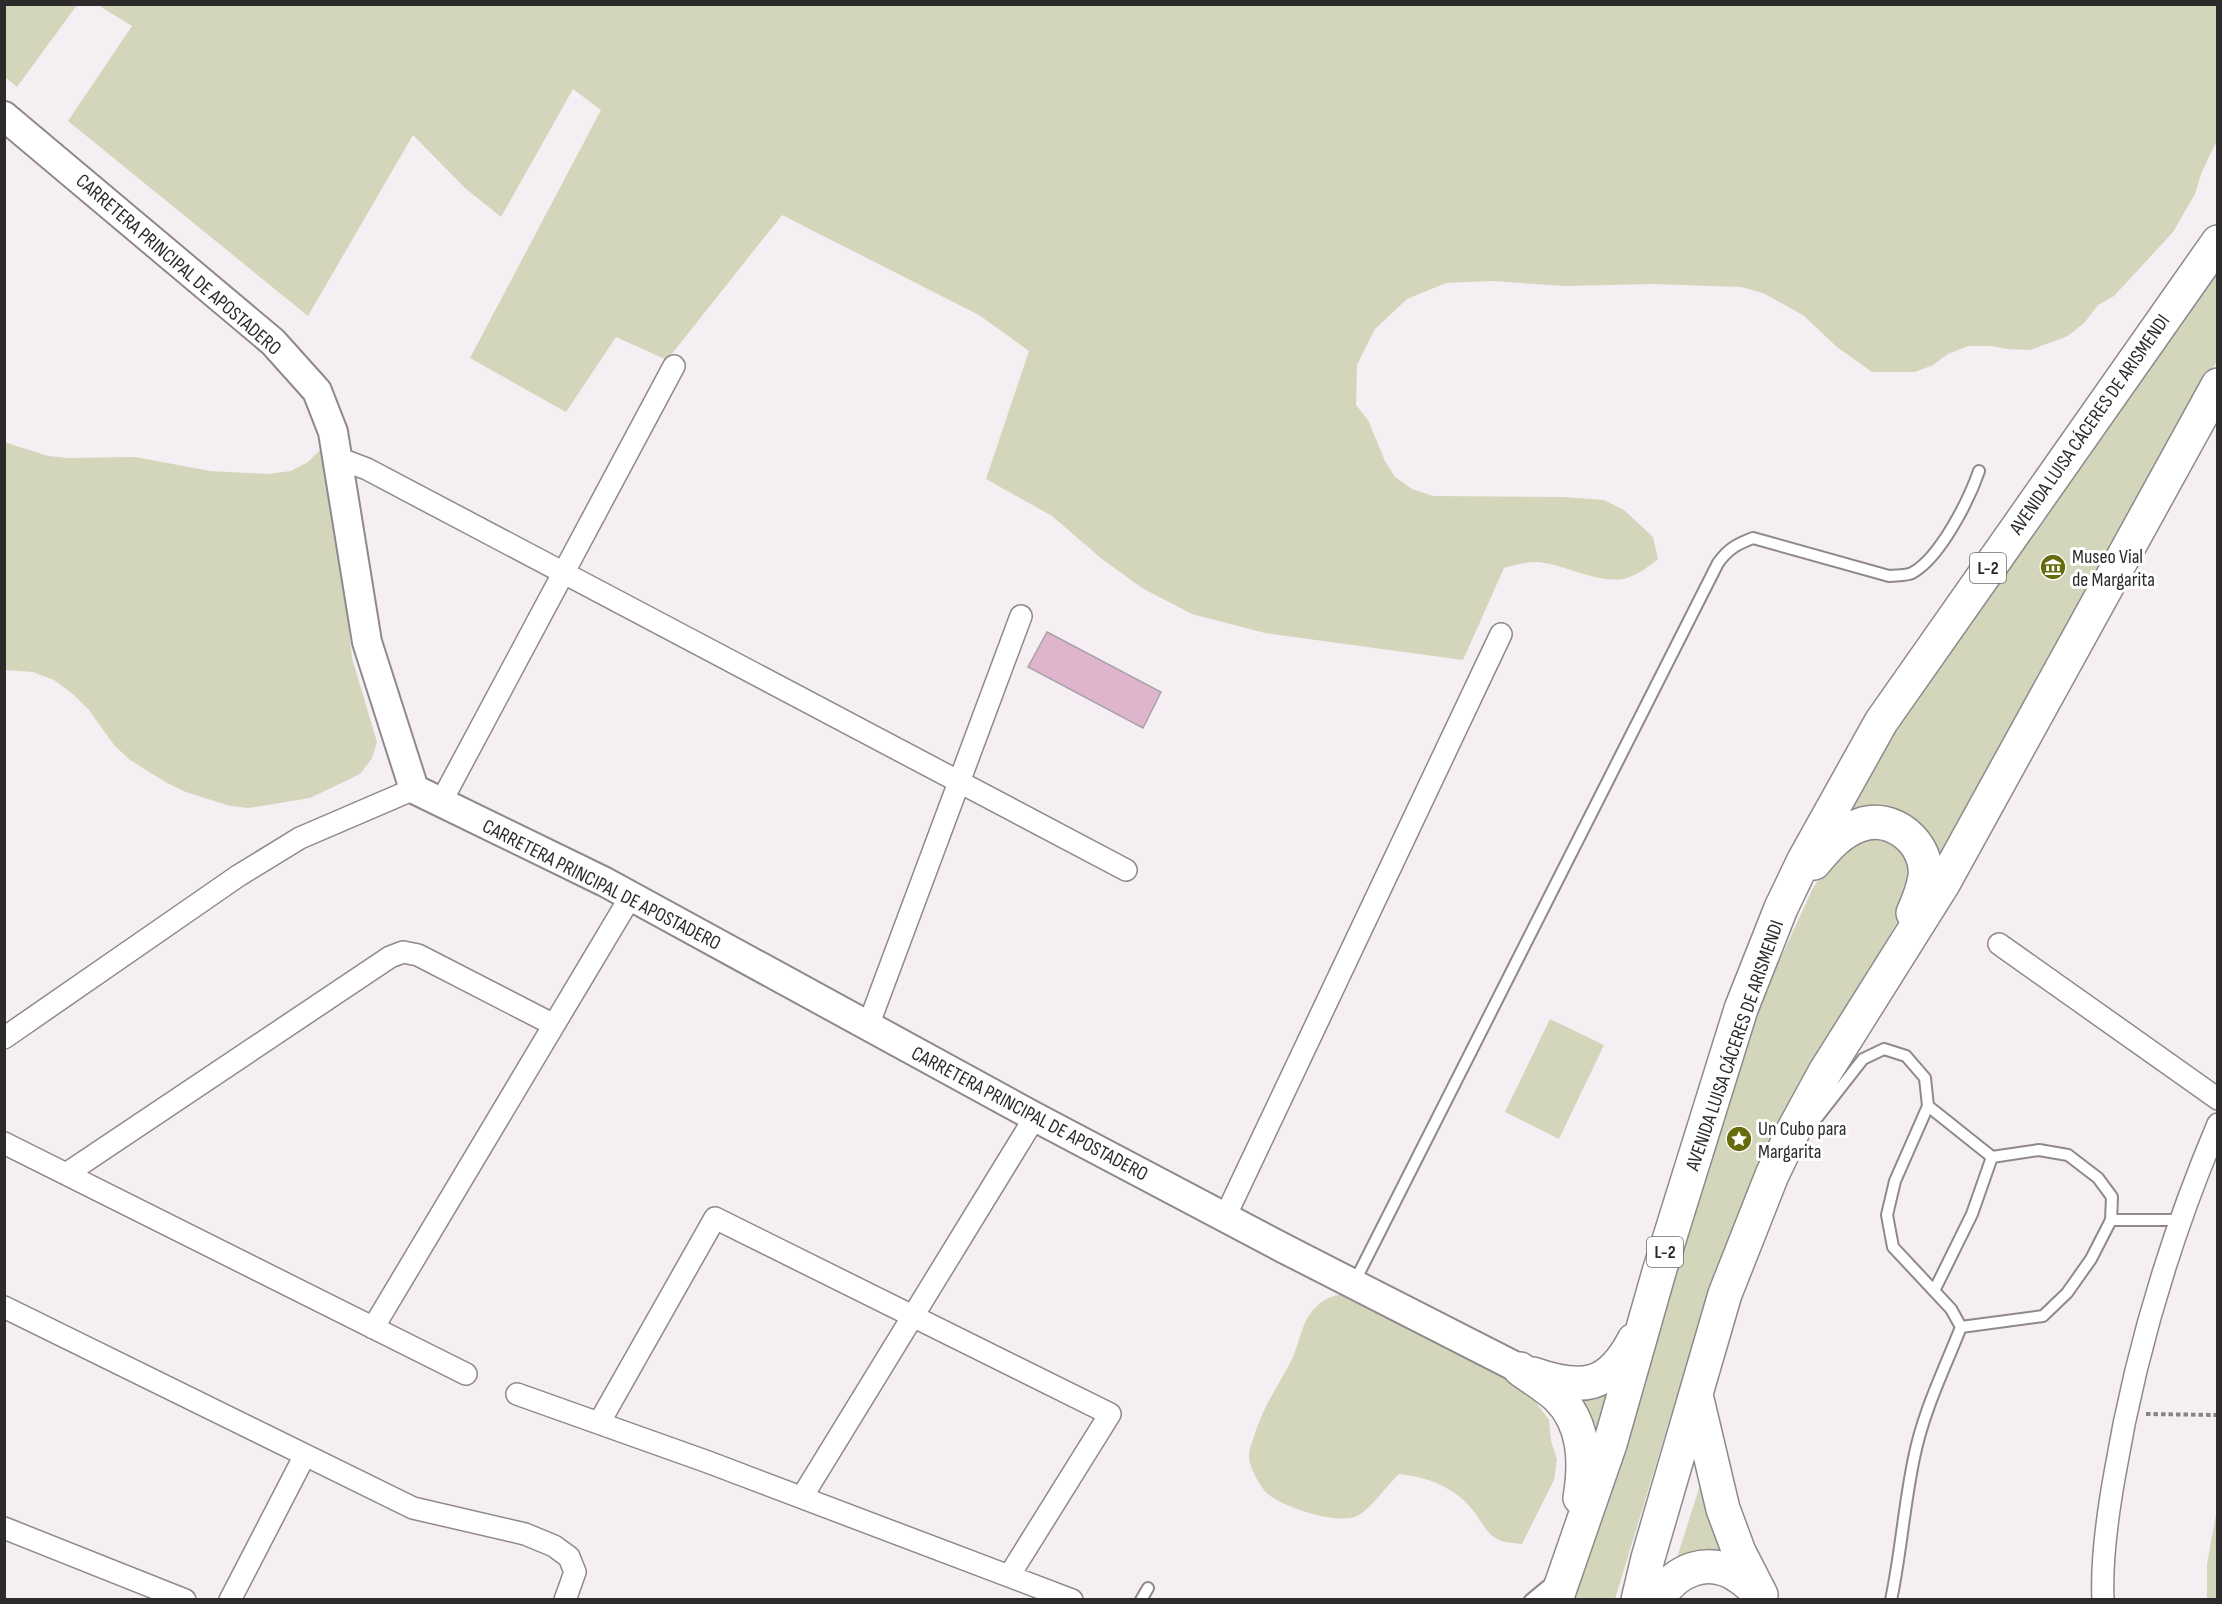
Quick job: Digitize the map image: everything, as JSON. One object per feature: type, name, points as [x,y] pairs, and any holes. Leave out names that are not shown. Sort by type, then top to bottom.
[{"type":"main road","name":"AVENIDA LUISA CÁCERES DE ARISMENDI","points":[[1564,1576],[1610,1444],[1692,1165],[1738,1021],[1781,908],[1804,860],[1881,722],[2217,242]]},
{"type":"main road","points":[[1638,1599],[1725,1294],[1795,1127],[1825,1072],[1943,884],[2217,385]]},
{"type":"main road","points":[[1781,908],[1829,844],[1845,832],[1863,824],[1881,823],[1898,827],[1912,838],[1922,856],[1925,876],[1917,904],[1888,973]]},
{"type":"main road","points":[[1520,1369],[1557,1382],[1583,1384],[1603,1378],[1628,1352],[1647,1316]]},
{"type":"main road","points":[[1520,1369],[1557,1397],[1580,1432],[1583,1457],[1582,1485],[1564,1576]]},
{"type":"main road","points":[[1695,1393],[1723,1509],[1739,1552],[1764,1598]]},
{"type":"main road","points":[[1658,1599],[1672,1579],[1690,1569],[1705,1565],[1716,1566],[1736,1575],[1764,1598]]},
{"type":"street","name":"CARRETERA PRINCIPAL DE APOSTADERO","points":[[4,116],[273,342],[317,391],[333,432],[367,642],[414,789],[631,896],[1035,1117],[1520,1369]]},
{"type":"street","points":[[441,802],[674,366]]},
{"type":"street","points":[[338,458],[367,469],[1126,870]]},
{"type":"street","points":[[868,1026],[1020,616]]},
{"type":"street","points":[[1225,1217],[1502,634]]},
{"type":"street","points":[[4,1038],[112,966],[238,876],[300,838],[414,789]]},
{"type":"street","points":[[373,1328],[631,896]]},
{"type":"street","points":[[1999,944],[2217,1099]]},
{"type":"street","points":[[66,1174],[390,957],[403,952],[418,955],[555,1025]]},
{"type":"street","points":[[802,1497],[1035,1117]]},
{"type":"street","points":[[2103,1599],[2109,1508],[2125,1414],[2157,1296],[2181,1220],[2217,1124]]},
{"type":"street","points":[[4,1143],[466,1374]]},
{"type":"street","points":[[599,1423],[716,1218],[1110,1414],[1009,1576]]},
{"type":"street","points":[[4,1307],[413,1508],[525,1534],[554,1546],[569,1557],[575,1572],[565,1599]]},
{"type":"street","points":[[517,1394],[802,1497],[1072,1599]]},
{"type":"street","points":[[230,1599],[305,1455]]},
{"type":"street","points":[[4,1528],[185,1599]]},
{"type":"lane","points":[[1353,1284],[1726,551],[1736,544],[1753,538],[1889,576],[1909,574],[1924,566],[1948,534],[1972,492],[1979,471]]},
{"type":"lane","points":[[1773,1175],[1863,1059],[1884,1049],[1906,1056],[1925,1078],[1928,1106],[1895,1181],[1887,1215],[1893,1247],[1951,1309],[1961,1327]]},
{"type":"lane","points":[[1928,1106],[1992,1157],[2038,1149],[2068,1155],[2098,1178],[2112,1197],[2111,1220],[2091,1259],[2067,1293],[2043,1316],[1961,1327]]},
{"type":"lane","points":[[1934,1291],[1972,1214],[1992,1157]]},
{"type":"lane","points":[[2111,1220],[2181,1220]]},
{"type":"lane","points":[[1891,1599],[1900,1558],[1905,1507],[1914,1456],[1925,1415],[1961,1327]]},
{"type":"lane","points":[[1530,1599],[1564,1576]]},
{"type":"lane","points":[[1141,1599],[1148,1588]]},
{"type":"path","points":[[2125,1414],[2217,1415]]},
{"type":"green space","points":[[4,5],[77,5],[17,87],[5,77]]},
{"type":"green space","points":[[98,5],[2217,5],[2217,140],[2201,174],[2195,194],[2173,232],[2114,296],[2098,305],[2085,322],[2068,336],[2030,350],[1968,346],[1915,372],[1872,372],[1837,347],[1803,315],[1763,293],[1741,287],[1653,284],[1565,286],[1492,281],[1446,283],[1407,299],[1375,329],[1357,365],[1356,405],[1368,420],[1385,461],[1395,477],[1412,489],[1433,496],[1563,497],[1604,500],[1624,510],[1653,537],[1658,559],[1636,574],[1618,580],[1540,562],[1504,568],[1463,660],[1265,633],[1192,614],[1142,588],[1102,559],[1052,516],[986,479],[1029,351],[979,315],[782,215],[667,360],[616,337],[566,412],[470,358],[601,110],[573,89],[501,217],[465,188],[413,135],[308,316],[68,121],[132,26]]},
{"type":"green space","name":"Museo Vial de Margarita","points":[[2217,263],[2217,361],[2152,475],[1944,861],[1845,814],[1882,742]]},
{"type":"green space","points":[[4,442],[48,456],[135,457],[210,471],[268,474],[291,471],[308,462],[322,448],[337,519],[352,658],[377,742],[372,758],[360,774],[310,798],[249,808],[230,806],[186,792],[130,760],[114,745],[89,710],[54,680],[33,672],[5,670]]},
{"type":"green space","points":[[1874,832],[1909,850],[1910,896],[1898,921],[1793,1097],[1760,1161],[1717,1269],[1615,1599],[1573,1600],[1741,1057],[1772,977],[1812,890],[1831,859]]},
{"type":"green space","points":[[1550,1019],[1604,1045],[1559,1139],[1505,1112]]},
{"type":"green space","points":[[1354,1291],[1526,1389],[1549,1420],[1551,1441],[1557,1459],[1554,1480],[1522,1544],[1495,1538],[1460,1497],[1441,1485],[1421,1478],[1399,1474],[1367,1509],[1357,1516],[1348,1518],[1325,1517],[1299,1510],[1277,1500],[1262,1488],[1249,1459],[1251,1446],[1262,1416],[1292,1359],[1304,1324],[1312,1312],[1325,1300]]},
{"type":"green space","points":[[1607,1391],[1609,1395],[1598,1429],[1594,1430],[1566,1392]]},
{"type":"green space","points":[[1702,1479],[1738,1560],[1676,1561]]},
{"type":"green space","points":[[2217,1509],[2217,1599],[2207,1599],[2207,1564]]},
{"type":"building","points":[[1047,632],[1161,692],[1143,728],[1028,667]]},
{"type":"place","name":"Museo Vial de Margarita","points":[[2053,567]]},
{"type":"place","name":"Un Cubo para Margarita","points":[[1739,1139]]}]
